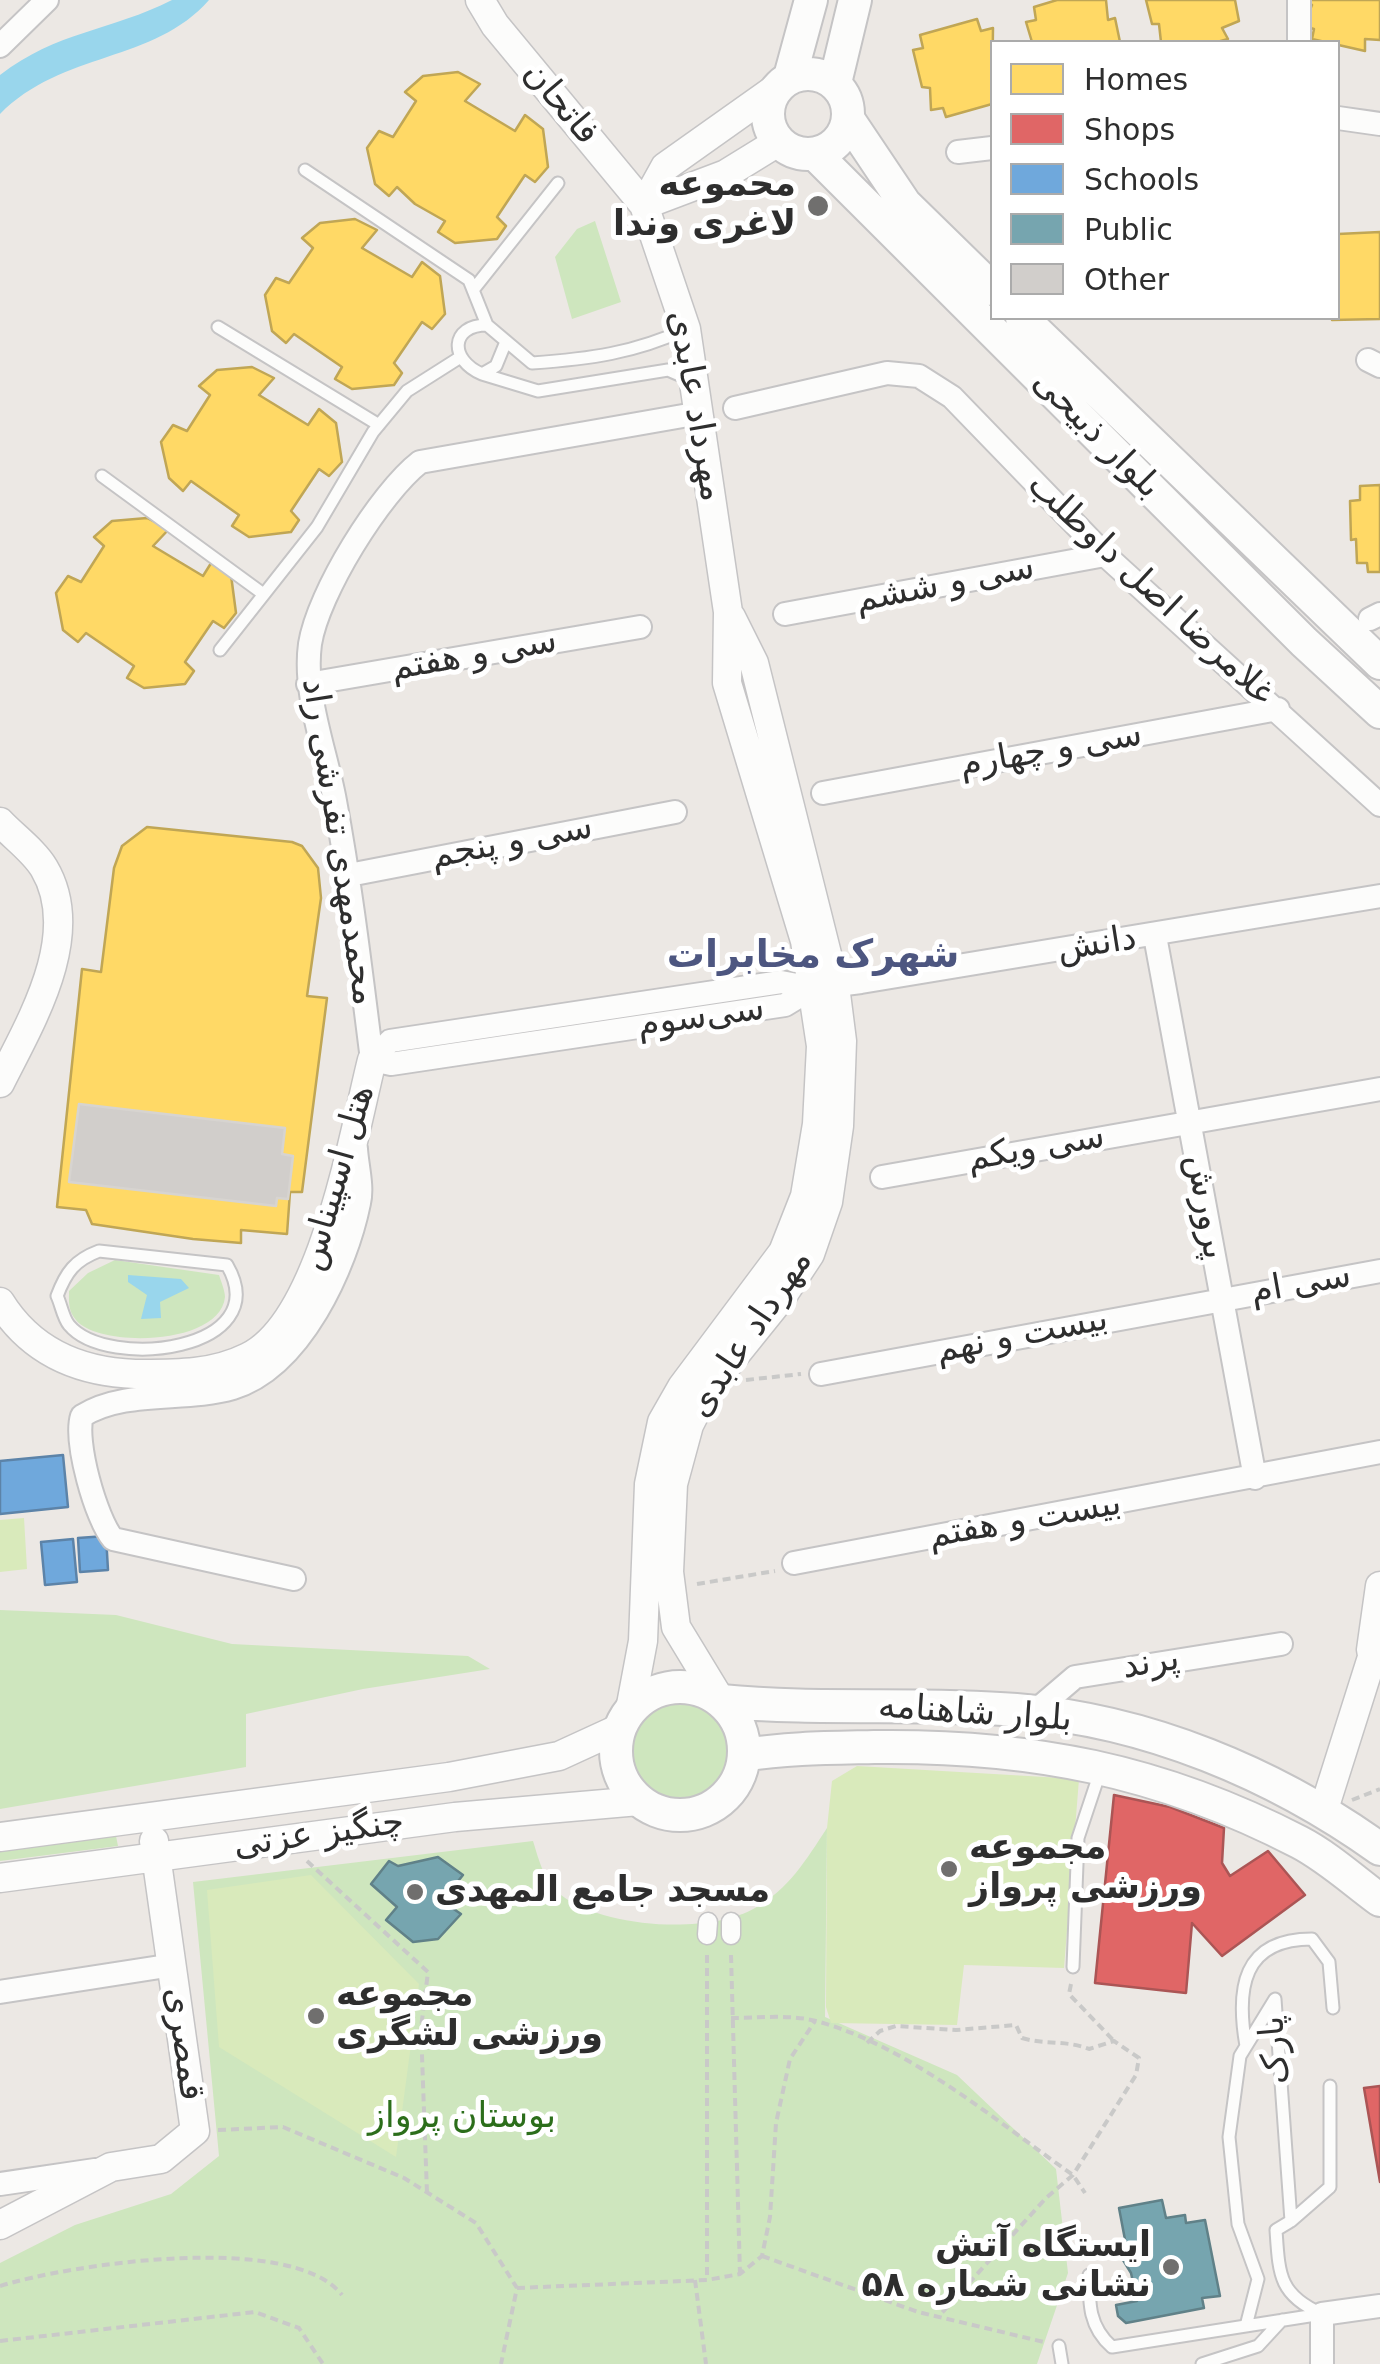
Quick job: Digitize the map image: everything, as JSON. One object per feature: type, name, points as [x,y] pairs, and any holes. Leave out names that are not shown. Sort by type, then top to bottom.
[{"type":"main road","points":[[783,83],[821,75],[834,83],[848,106],[848,119],[831,148],[814,154],[789,150],[778,142],[768,126],[767,107],[783,83],[812,0]]},
{"type":"main road","points":[[834,83],[855,0]]},
{"type":"main road","points":[[848,119],[905,204],[990,287]]},
{"type":"main road","name":"بلوار ذبیحی","points":[[814,154],[1304,642],[1380,712]]},
{"type":"main road","name":"بلوار ذبیحی","points":[[1024,320],[1380,662]]},
{"type":"main road","points":[[684,1687],[721,1701],[734,1716],[744,1754],[730,1792],[696,1814],[657,1811],[639,1801],[618,1768],[625,1719],[645,1697],[684,1687]]},
{"type":"main road","name":"بلوار شاهنامه","points":[[721,1701],[784,1708],[899,1706],[1034,1712],[1111,1726],[1212,1755],[1324,1810],[1380,1849]]},
{"type":"main road","name":"بلوار شاهنامه","points":[[744,1754],[784,1748],[1012,1751],[1102,1766],[1197,1794],[1304,1844],[1380,1900]]},
{"type":"street","points":[[0,46],[46,0]]},
{"type":"street","name":"فاتحان","points":[[480,0],[494,25],[644,205]]},
{"type":"street","points":[[1299,0],[1299,40]]},
{"type":"street","points":[[644,205],[665,167],[783,83]]},
{"type":"street","points":[[1340,118],[1380,124]]},
{"type":"street","points":[[644,205],[726,174],[778,142]]},
{"type":"street","points":[[958,152],[990,148]]},
{"type":"street","name":"مهرداد عابدی","points":[[644,205],[686,328],[696,382],[728,612],[727,683],[805,942],[842,1041],[839,1126],[828,1202],[810,1254],[782,1298],[707,1390],[688,1426],[672,1484],[669,1572],[676,1626],[721,1701]]},
{"type":"street","name":"غلامرضا اصل داوطلب","points":[[735,408],[887,373],[920,376],[952,397],[1104,555],[1380,805]]},
{"type":"street","name":"محمدمهدی تفرشی راد","points":[[372,1060],[348,875],[324,741],[308,684],[310,640],[348,555],[392,484],[420,462],[700,413]]},
{"type":"street","name":"سی و ششم","points":[[785,614],[1104,555]]},
{"type":"street","name":"سی و هفتم","points":[[308,684],[640,627]]},
{"type":"street","name":"سی و چهارم","points":[[823,793],[1278,709]]},
{"type":"street","name":"سی و پنجم","points":[[348,875],[675,812]]},
{"type":"street","points":[[0,822],[44,867],[58,924],[41,1002],[0,1083]]},
{"type":"street","name":"دانش","points":[[824,987],[1156,936],[1380,896]]},
{"type":"street","name":"پرورش","points":[[1156,936],[1255,1478]]},
{"type":"street","name":"مهرداد عابدی","points":[[625,1719],[643,1641],[649,1484],[662,1422],[682,1388],[784,1252],[805,1196],[817,1124],[824,987]]},
{"type":"street","name":"سی‌سوم","points":[[372,1060],[392,1064],[785,1005],[824,987]]},
{"type":"street","name":"هتل اسپیناس","points":[[0,1302],[34,1342],[80,1368],[122,1360],[177,1361],[213,1369],[251,1356],[287,1321],[305,1291],[324,1242],[372,1060]]},
{"type":"street","name":"سی ویکم","points":[[882,1177],[1380,1089]]},
{"type":"street","points":[[294,1579],[113,1539],[104,1528],[90,1484],[79,1426],[82,1416],[106,1404],[180,1398],[236,1388],[291,1346],[325,1300],[360,1200],[354,1130]]},
{"type":"street","name":"سی ام","points":[[1222,1299],[1380,1271]]},
{"type":"street","name":"بیست و نهم","points":[[821,1374],[1222,1299]]},
{"type":"street","name":"بیست و هفتم","points":[[794,1563],[1380,1452]]},
{"type":"street","points":[[1324,1810],[1376,1642],[1380,1586]]},
{"type":"street","name":"پرند","points":[[1034,1712],[1075,1677],[1281,1644]]},
{"type":"street","name":"چنگیز عزتی","points":[[0,1837],[449,1777],[559,1756],[625,1719]]},
{"type":"street","name":"چنگیز عزتی","points":[[0,1878],[455,1817],[639,1801]]},
{"type":"street","name":"قمصری","points":[[0,2226],[111,2167],[161,2159],[195,2131],[150,1817]]},
{"type":"street","points":[[0,1992],[173,1965]]},
{"type":"street","points":[[0,2184],[111,2167]]},
{"type":"street","points":[[1322,2364],[1322,2314],[1380,2306]]},
{"type":"lane","points":[[306,170],[469,280],[487,324],[505,344],[532,363],[605,358],[650,346],[686,328]]},
{"type":"lane","points":[[473,290],[558,183]]},
{"type":"lane","points":[[487,324],[465,330],[458,344],[458,358],[464,366],[538,390],[668,370],[696,382]]},
{"type":"lane","points":[[218,327],[379,425]]},
{"type":"lane","points":[[482,374],[496,366],[505,344]]},
{"type":"lane","points":[[220,650],[317,528],[379,425],[408,391],[458,358]]},
{"type":"lane","points":[[102,476],[262,593]]},
{"type":"lane","points":[[122,1360],[68,1325],[57,1296],[65,1274],[81,1258],[99,1251],[227,1266],[236,1280],[235,1302],[226,1318],[177,1361]]},
{"type":"lane","points":[[1074,1966],[1078,1838],[1102,1766]]},
{"type":"lane","points":[[1246,2046],[1240,2012],[1242,1979],[1260,1957],[1286,1939],[1312,1939],[1329,1962],[1333,2008]]},
{"type":"lane","name":"پارک","points":[[1256,2266],[1238,2224],[1229,2137],[1240,2056],[1274,1999],[1292,2221]]},
{"type":"lane","name":"پارک","points":[[1292,2221],[1330,2187],[1330,2086]]},
{"type":"lane","points":[[1292,2221],[1276,2230],[1286,2290],[1298,2303],[1322,2314]]},
{"type":"lane","points":[[1246,2326],[1256,2301],[1256,2266],[1278,2259]]},
{"type":"lane","points":[[1090,2275],[1090,2308],[1098,2335],[1112,2347],[1322,2314]]},
{"type":"lane","points":[[1202,2364],[1258,2346],[1282,2320]]},
{"type":"lane","points":[[1059,2346],[1062,2364]]},
{"type":"path","points":[[741,1380],[821,1374]]},
{"type":"path","points":[[692,1585],[753,1577]]},
{"type":"path","points":[[284,1840],[428,1972],[421,2028],[427,2192]]},
{"type":"path","points":[[731,1928],[740,2274]]},
{"type":"path","points":[[708,1929],[708,2280]]},
{"type":"path","points":[[940,2315],[1033,2211],[1072,2175],[1136,2076],[1139,2058],[1114,2041],[1069,1994],[1074,1966]]},
{"type":"path","points":[[731,2018],[815,2021],[867,2043],[934,2077],[1072,2175],[1085,2193]]},
{"type":"path","points":[[517,2288],[708,2280],[740,2274],[762,2256],[770,2216],[776,2123],[790,2059],[815,2021]]},
{"type":"path","points":[[867,2043],[880,2031],[896,2026],[956,2030],[1016,2025],[1022,2038],[1032,2041],[1071,2042],[1089,2049],[1114,2041]]},
{"type":"path","points":[[195,2131],[283,2127],[427,2192],[476,2223],[517,2288],[501,2364]]},
{"type":"path","points":[[762,2256],[863,2296],[1059,2346]]},
{"type":"path","points":[[0,2286],[104,2262],[241,2257],[331,2280],[342,2294]]},
{"type":"path","points":[[695,2280],[706,2364]]},
{"type":"path","points":[[0,2341],[255,2312],[299,2328],[323,2364]]},
{"type":"green space","points":[[595,221],[621,302],[572,319],[555,257],[577,229]]},
{"type":"green space","points":[[115,1260],[219,1275],[225,1297],[218,1313],[203,1325],[182,1333],[132,1338],[89,1329],[72,1313],[69,1291],[88,1273]]},
{"type":"green space","points":[[24,1518],[27,1569],[0,1572],[0,1520]]},
{"type":"green space","points":[[0,1610],[116,1615],[232,1644],[468,1656],[490,1669],[363,1689],[246,1714],[246,1767],[0,1809]]},
{"type":"green space","points":[[682,1699],[702,1703],[719,1714],[730,1731],[734,1751],[730,1771],[719,1788],[702,1799],[682,1803],[662,1799],[645,1788],[634,1771],[630,1751],[634,1731],[645,1714],[662,1703]]},
{"type":"green space","name":"مجموعه ورزشی پرواز","points":[[857,1766],[1079,1779],[1064,1968],[964,1965],[957,2025],[831,2023],[826,2007],[827,1828],[832,1781]]},
{"type":"green space","name":"بوستان پرواز","points":[[827,1828],[825,2017],[957,2075],[1056,2169],[1068,2273],[1037,2364],[0,2364],[0,2263],[75,2225],[171,2194],[219,2156],[193,1882],[533,1841],[550,1884],[580,1906],[629,1921],[711,1922],[735,1917],[778,1892]]},
{"type":"green space","points":[[116,1836],[118,1846],[0,1861],[0,1849]]},
{"type":"green space","name":"مجموعه ورزشی لشگری","points":[[311,1875],[419,1984],[396,2157],[219,2047],[207,1890]]},
{"type":"water","points":[[172,0],[209,0],[162,36],[51,78],[0,114],[0,75],[21,60],[63,40]]},
{"type":"water","points":[[128,1275],[181,1279],[189,1288],[160,1302],[161,1318],[141,1319],[147,1295],[128,1282]]},
{"type":"building: Homes","points":[[1057,0],[1106,0],[1108,20],[1115,18],[1120,40],[1031,40],[1026,22],[1036,20],[1034,7]]},
{"type":"building: Homes","points":[[1146,0],[1235,0],[1239,21],[1222,28],[1228,39],[1224,40],[1161,40],[1159,24],[1152,24]]},
{"type":"building: Homes","points":[[1306,0],[1380,0],[1380,40],[1365,39],[1365,51],[1340,45],[1340,40],[1312,39],[1314,29],[1303,26],[1312,5]]},
{"type":"building: Homes","points":[[977,19],[981,31],[993,28],[990,105],[946,117],[943,108],[931,110],[930,88],[922,87],[913,50],[923,48],[920,35]]},
{"type":"building: Homes","points":[[458,72],[480,84],[465,101],[515,131],[525,115],[543,129],[548,167],[535,182],[525,175],[497,217],[506,226],[497,239],[455,243],[438,232],[445,221],[415,204],[397,187],[389,196],[375,184],[367,148],[379,131],[393,137],[416,101],[405,92],[423,76]]},
{"type":"building: Homes","points":[[355,219],[377,230],[362,248],[412,277],[422,262],[440,276],[445,314],[432,329],[422,322],[394,363],[402,373],[394,385],[352,389],[335,379],[342,367],[294,334],[286,343],[272,331],[265,295],[276,278],[289,283],[313,248],[302,238],[320,223]]},
{"type":"building: Homes","points":[[1380,232],[1380,319],[1340,320],[1340,234]]},
{"type":"building: Homes","points":[[252,367],[274,378],[259,395],[308,425],[319,409],[336,423],[342,462],[329,476],[319,469],[291,511],[299,520],[291,532],[249,537],[232,526],[239,515],[191,481],[183,491],[169,478],[161,442],[173,425],[187,431],[210,395],[199,386],[217,370]]},
{"type":"building: Homes","points":[[1380,485],[1380,572],[1368,572],[1367,563],[1357,563],[1356,539],[1351,540],[1350,501],[1360,500],[1360,486]]},
{"type":"building: Homes","points":[[147,518],[169,529],[153,546],[203,576],[213,560],[231,575],[236,613],[224,628],[213,621],[185,662],[194,671],[185,684],[144,688],[127,678],[134,666],[86,633],[78,642],[63,630],[56,593],[68,576],[81,582],[104,546],[94,537],[112,521]]},
{"type":"building: Homes","points":[[147,827],[292,842],[302,846],[318,868],[321,898],[307,996],[327,998],[302,1192],[290,1192],[287,1234],[241,1230],[241,1243],[193,1239],[92,1224],[86,1210],[57,1207],[82,969],[101,972],[114,868],[122,846]]},
{"type":"building: Shops","points":[[1114,1795],[1170,1807],[1224,1828],[1222,1863],[1230,1876],[1268,1851],[1305,1895],[1222,1956],[1192,1923],[1186,1993],[1095,1983]]},
{"type":"building: Shops","points":[[1380,2086],[1380,2182],[1364,2088]]},
{"type":"building: Schools","points":[[63,1455],[68,1507],[0,1514],[0,1461]]},
{"type":"building: Schools","points":[[106,1536],[108,1570],[80,1572],[78,1538]]},
{"type":"building: Schools","points":[[73,1539],[77,1582],[45,1585],[41,1542]]},
{"type":"building: Public","name":"مسجد جامع المهدی","points":[[438,1857],[463,1875],[442,1901],[461,1914],[438,1939],[413,1942],[386,1920],[397,1907],[371,1884],[389,1861],[398,1866]]},
{"type":"building: Public","name":"ایستگاه آتش نشانی شماره ۵۸","points":[[1162,2200],[1166,2218],[1185,2215],[1186,2223],[1205,2220],[1220,2296],[1202,2298],[1204,2308],[1126,2323],[1118,2316],[1116,2305],[1137,2301],[1131,2273],[1123,2260],[1126,2245],[1119,2208]]},
{"type":"building: Other","points":[[79,1104],[285,1128],[282,1154],[293,1156],[288,1199],[277,1198],[276,1206],[69,1182]]},
{"type":"place","name":"محموعه لاغری وندا","points":[[818,206]]},
{"type":"place","name":"مجموعه ورزشی پرواز","points":[[949,1869]]},
{"type":"place","name":"مسجد جامع المهدی","points":[[415,1892]]},
{"type":"place","name":"مجموعه ورزشی لشگری","points":[[316,2016]]},
{"type":"place","name":"ایستگاه آتش نشانی شماره ۵۸","points":[[1171,2267]]},
{"type":"district","name":"شهرک مخابرات","points":[[813,957]]}]
